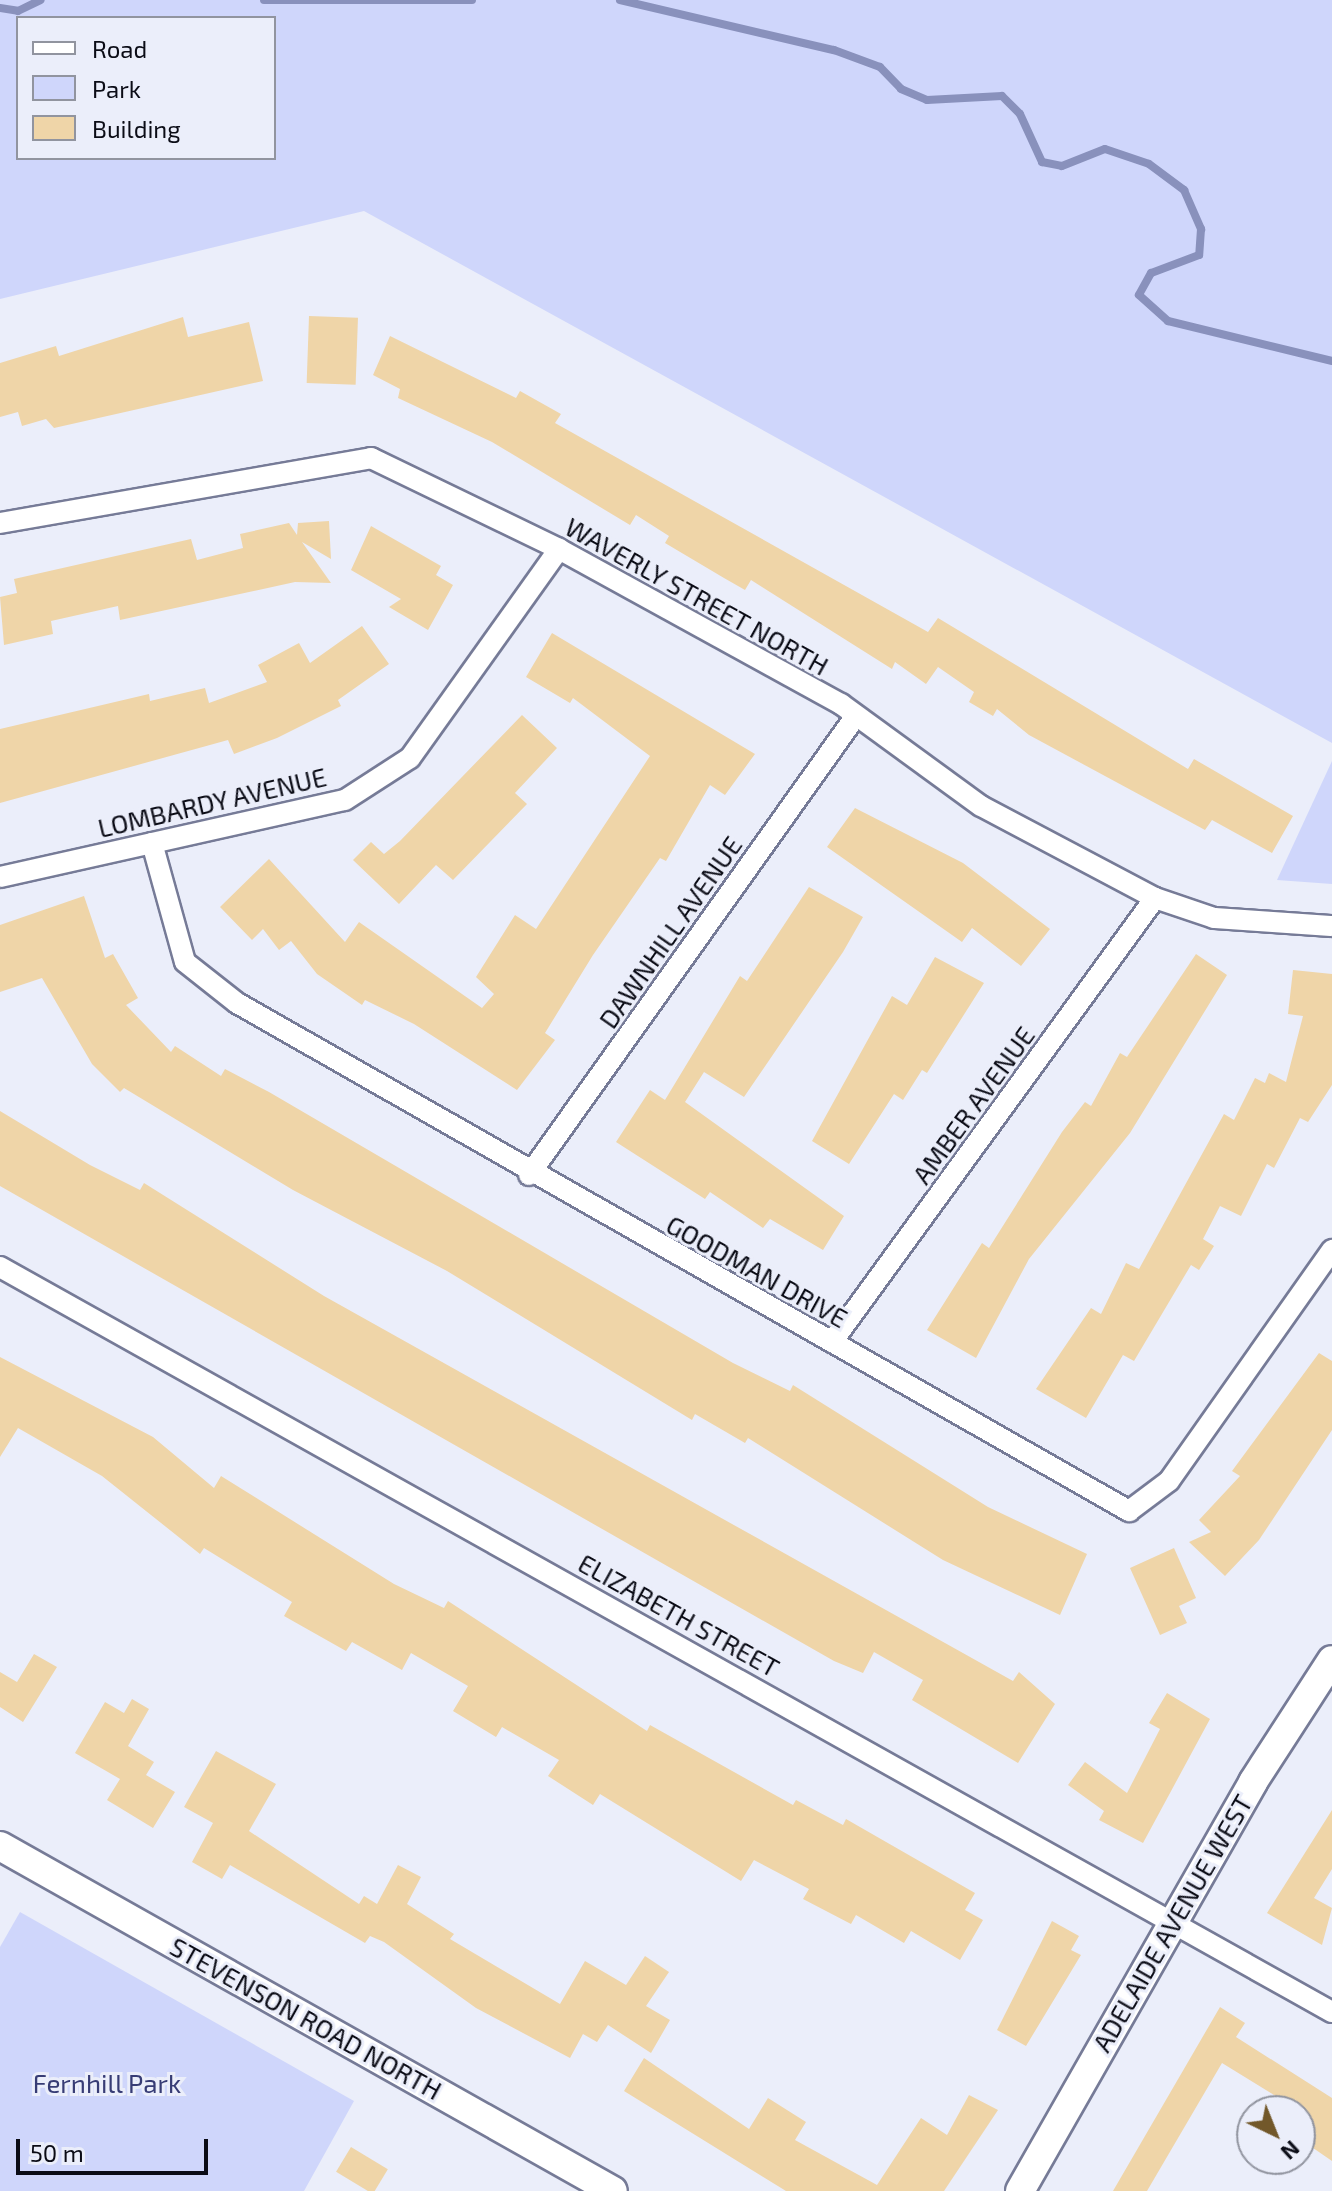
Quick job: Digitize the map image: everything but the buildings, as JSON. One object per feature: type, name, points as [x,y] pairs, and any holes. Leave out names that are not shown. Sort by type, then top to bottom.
[{"type":"main road","name":"ADELAIDE AVENUE WEST","points":[[1020,2191],[1174,1921],[1332,1660]]},
{"type":"main road","name":"STEVENSON ROAD NORTH","points":[[0,1846],[601,2188]]},
{"type":"street","name":"WAVERLY STREET NORTH","points":[[0,523],[371,458],[559,549],[841,704],[853,720],[981,806],[1155,898],[1214,918],[1332,926]]},
{"type":"street","name":"LOMBARDY AVENUE","points":[[0,877],[345,800],[410,758],[559,549]]},
{"type":"street","name":"DAWNHILL AVENUE","points":[[529,1175],[853,720]]},
{"type":"street","name":"GOODMAN DRIVE","points":[[152,843],[185,962],[237,1003],[529,1175],[1129,1511],[1169,1481],[1332,1250]]},
{"type":"street","name":"AMBER AVENUE","points":[[832,1342],[1155,898]]},
{"type":"street","name":"ELIZABETH STREET","points":[[0,1267],[1332,2012]]},
{"type":"green space","points":[[0,0],[1332,0],[1332,743],[364,211],[0,299]]},
{"type":"green space","points":[[1332,761],[1332,884],[1277,880]]},
{"type":"green space","name":"Fernhill Park","points":[[20,1912],[354,2101],[304,2191],[0,2191],[0,1947]]},
{"type":"waterway","points":[[0,8],[18,11],[41,0]]},
{"type":"waterway","points":[[264,0],[472,0]]},
{"type":"waterway","points":[[620,0],[834,50],[880,67],[901,89],[927,100],[1002,96],[1020,114],[1042,162],[1062,166],[1105,149],[1149,164],[1184,190],[1201,229],[1199,255],[1151,273],[1139,295],[1168,321],[1332,361]]}]
